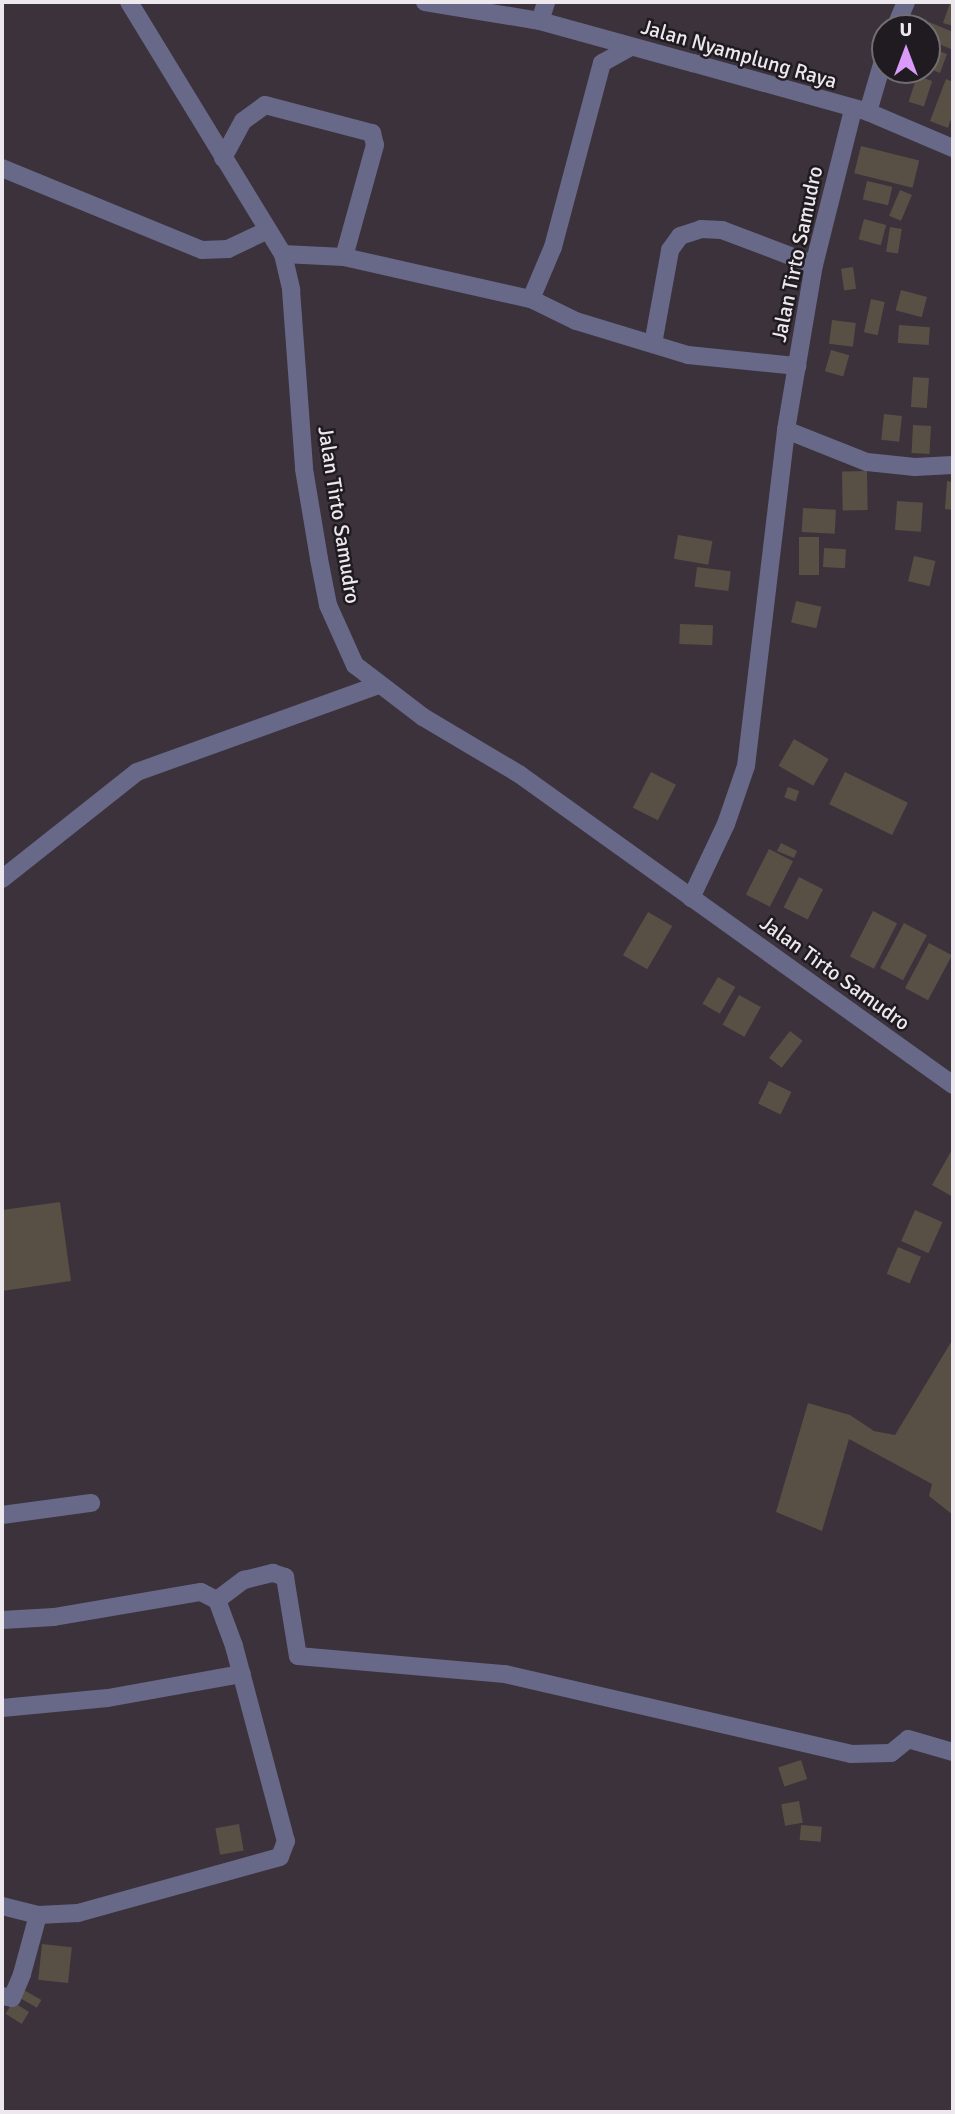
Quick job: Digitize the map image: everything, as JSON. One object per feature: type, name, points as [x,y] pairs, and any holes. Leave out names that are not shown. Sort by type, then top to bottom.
[{"type":"street","name":"Jalan Tirto Samudro","points":[[129,2],[283,254],[291,290],[304,469],[328,605],[355,664],[378,685],[519,774],[953,1085]]},
{"type":"street","name":"Jalan Nyamplung Raya","points":[[425,2],[540,21],[860,111],[953,148]]},
{"type":"street","points":[[540,21],[546,2]]},
{"type":"street","points":[[531,299],[553,247],[602,63],[595,37]]},
{"type":"street","points":[[602,63],[631,47]]},
{"type":"street","name":"Jalan Tirto Samudro","points":[[691,898],[726,824],[746,766],[786,430],[814,265],[860,111],[872,84]]},
{"type":"street","points":[[223,158],[243,121],[265,105],[372,133],[375,145],[344,257]]},
{"type":"street","points":[[2,168],[202,250],[228,249],[268,230]]},
{"type":"street","points":[[653,344],[670,250],[680,236],[701,229],[722,230],[814,265]]},
{"type":"street","points":[[283,254],[344,257],[531,299],[576,321],[708,359],[797,366]]},
{"type":"street","points":[[786,430],[867,462],[915,467],[953,464]]},
{"type":"street","points":[[2,879],[137,772],[378,685]]},
{"type":"street","points":[[2,1515],[91,1503]]},
{"type":"street","points":[[217,1600],[244,1580],[272,1573],[285,1577],[298,1657],[505,1674],[851,1754],[891,1753],[908,1739],[953,1752]]},
{"type":"street","points":[[2,1620],[54,1617],[201,1592],[217,1600],[242,1674],[286,1841],[280,1857],[78,1913],[38,1915],[2,1906]]},
{"type":"street","points":[[2,1708],[108,1698],[242,1674]]},
{"type":"street","points":[[2,1996],[12,1998],[23,1974],[38,1915]]},
{"type":"building","points":[[950,3],[953,4],[953,26],[943,23]]},
{"type":"building","points":[[941,27],[953,32],[951,49],[941,45]]},
{"type":"building","points":[[941,52],[947,54],[941,70]]},
{"type":"building","points":[[946,79],[953,82],[953,113],[948,128],[930,121]]},
{"type":"building","points":[[914,84],[931,84],[924,107],[909,102]]},
{"type":"building","points":[[861,146],[919,161],[912,188],[854,173]]},
{"type":"building","points":[[867,181],[892,187],[888,205],[863,200]]},
{"type":"building","points":[[900,190],[912,195],[901,221],[889,216]]},
{"type":"building","points":[[864,219],[886,225],[881,245],[859,239]]},
{"type":"building","points":[[890,227],[902,229],[898,254],[886,252]]},
{"type":"building","points":[[853,267],[856,289],[844,290],[841,269]]},
{"type":"building","points":[[901,290],[927,297],[922,317],[896,310]]},
{"type":"building","points":[[871,299],[885,302],[878,335],[864,332]]},
{"type":"building","points":[[832,320],[856,323],[853,347],[829,344]]},
{"type":"building","points":[[899,325],[930,327],[929,345],[898,343]]},
{"type":"building","points":[[831,350],[849,355],[843,376],[825,371]]},
{"type":"building","points":[[913,377],[929,378],[927,408],[911,407]]},
{"type":"building","points":[[884,414],[902,416],[899,442],[881,440]]},
{"type":"building","points":[[913,425],[931,426],[930,454],[912,453]]},
{"type":"building","points":[[842,471],[867,471],[868,510],[843,510]]},
{"type":"building","points":[[947,481],[953,482],[953,510],[945,509]]},
{"type":"building","points":[[897,501],[923,503],[921,532],[895,530]]},
{"type":"building","points":[[803,508],[836,510],[835,534],[802,532]]},
{"type":"building","points":[[678,535],[712,541],[708,565],[674,559]]},
{"type":"building","points":[[799,537],[819,537],[819,575],[799,575]]},
{"type":"building","points":[[824,548],[846,549],[845,568],[823,567]]},
{"type":"building","points":[[914,556],[935,561],[930,586],[908,581]]},
{"type":"building","points":[[697,567],[731,571],[728,591],[695,587]]},
{"type":"building","points":[[796,601],[821,607],[816,628],[791,622]]},
{"type":"building","points":[[680,624],[713,625],[712,645],[679,644]]},
{"type":"building","points":[[794,739],[829,759],[813,786],[778,766]]},
{"type":"building","points":[[651,772],[676,785],[658,820],[633,808]]},
{"type":"building","points":[[845,772],[908,803],[892,835],[829,804]]},
{"type":"building","points":[[788,787],[799,791],[796,801],[784,797]]},
{"type":"building","points":[[781,843],[797,851],[794,858],[777,851]]},
{"type":"building","points":[[769,849],[793,861],[770,907],[746,894]]},
{"type":"building","points":[[799,877],[823,889],[808,920],[784,907]]},
{"type":"building","points":[[873,911],[897,923],[874,969],[850,956]]},
{"type":"building","points":[[648,912],[672,926],[647,969],[623,955]]},
{"type":"building","points":[[904,923],[927,935],[903,980],[880,968]]},
{"type":"building","points":[[929,943],[952,955],[928,1000],[905,988]]},
{"type":"building","points":[[718,977],[735,987],[720,1014],[702,1004]]},
{"type":"building","points":[[739,995],[761,1007],[744,1037],[723,1025]]},
{"type":"building","points":[[790,1031],[803,1041],[782,1068],[769,1058]]},
{"type":"building","points":[[769,1081],[791,1092],[781,1114],[758,1103]]},
{"type":"building","points":[[953,1148],[953,1197],[932,1185]]},
{"type":"building","points":[[60,1202],[71,1281],[2,1291],[2,1210]]},
{"type":"building","points":[[915,1210],[942,1222],[929,1253],[901,1241]]},
{"type":"building","points":[[898,1247],[921,1257],[910,1283],[887,1274]]},
{"type":"building","points":[[953,1339],[953,1515],[929,1496],[932,1484],[849,1439],[822,1531],[776,1512],[808,1403],[850,1415],[874,1431],[895,1435]]},
{"type":"building","points":[[801,1760],[807,1779],[784,1786],[778,1767]]},
{"type":"building","points":[[799,1801],[803,1823],[785,1826],[781,1804]]},
{"type":"building","points":[[239,1824],[244,1851],[220,1855],[215,1828]]},
{"type":"building","points":[[801,1825],[822,1827],[821,1842],[800,1840]]},
{"type":"building","points":[[42,1944],[72,1947],[68,1983],[38,1980]]},
{"type":"building","points":[[24,1990],[41,2000],[37,2008],[20,1998]]},
{"type":"building","points":[[13,2002],[29,2012],[22,2024],[6,2014]]}]
